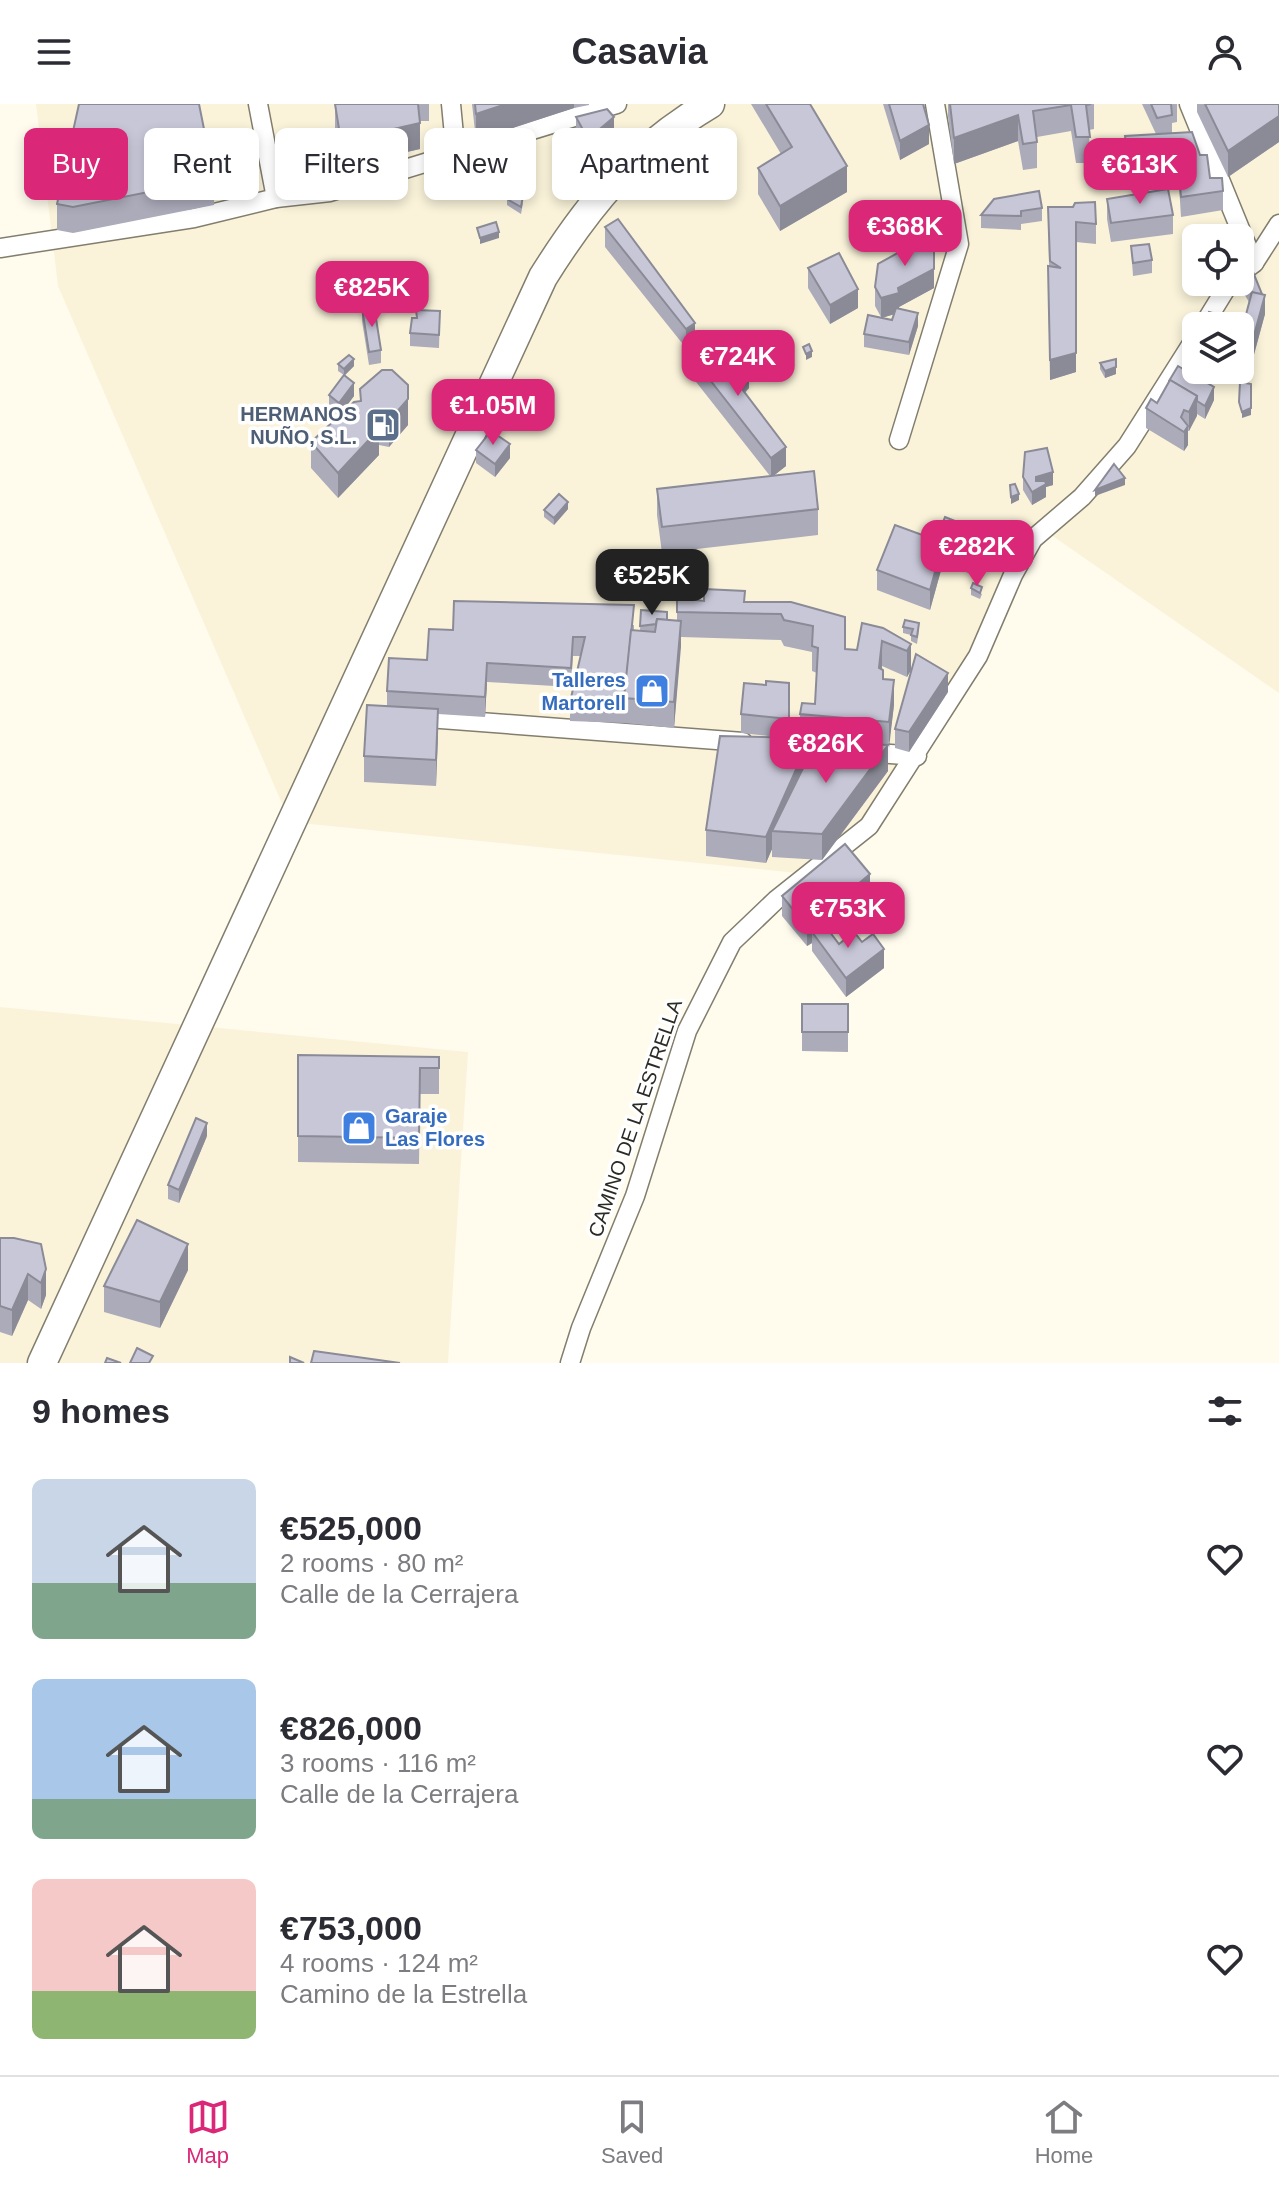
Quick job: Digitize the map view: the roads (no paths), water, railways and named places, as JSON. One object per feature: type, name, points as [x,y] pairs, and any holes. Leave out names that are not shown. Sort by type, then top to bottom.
[{"type":"highway","points":[[42,1363],[349,712],[543,277],[580,218],[617,174],[671,127],[710,104]]},
{"type":"street","points":[[258,104],[275,193]]},
{"type":"street","points":[[451,104],[453,128]]},
{"type":"street","points":[[536,130],[617,104]]},
{"type":"street","points":[[1189,104],[1231,224]]},
{"type":"street","points":[[899,440],[959,244],[937,105]]},
{"type":"street","points":[[0,248],[194,218],[275,198]]},
{"type":"street","points":[[1254,258],[1279,224]]},
{"type":"street","name":"CAMINO DE LA ESTRELLA","points":[[570,1363],[635,1196],[687,1031],[732,942],[776,900],[869,826],[917,756],[978,656],[1013,575],[1033,539],[1082,497],[1127,446],[1182,359]]},
{"type":"street","points":[[388,715],[762,744]]},
{"type":"street","points":[[840,750],[917,756]]},
{"type":"place","name":"HERMANOS NUÑO, S.L.","points":[[383,425]]},
{"type":"place","name":"Talleres Martorell","points":[[652,691]]},
{"type":"place","name":"Garaje Las Flores","points":[[359,1128]]}]
